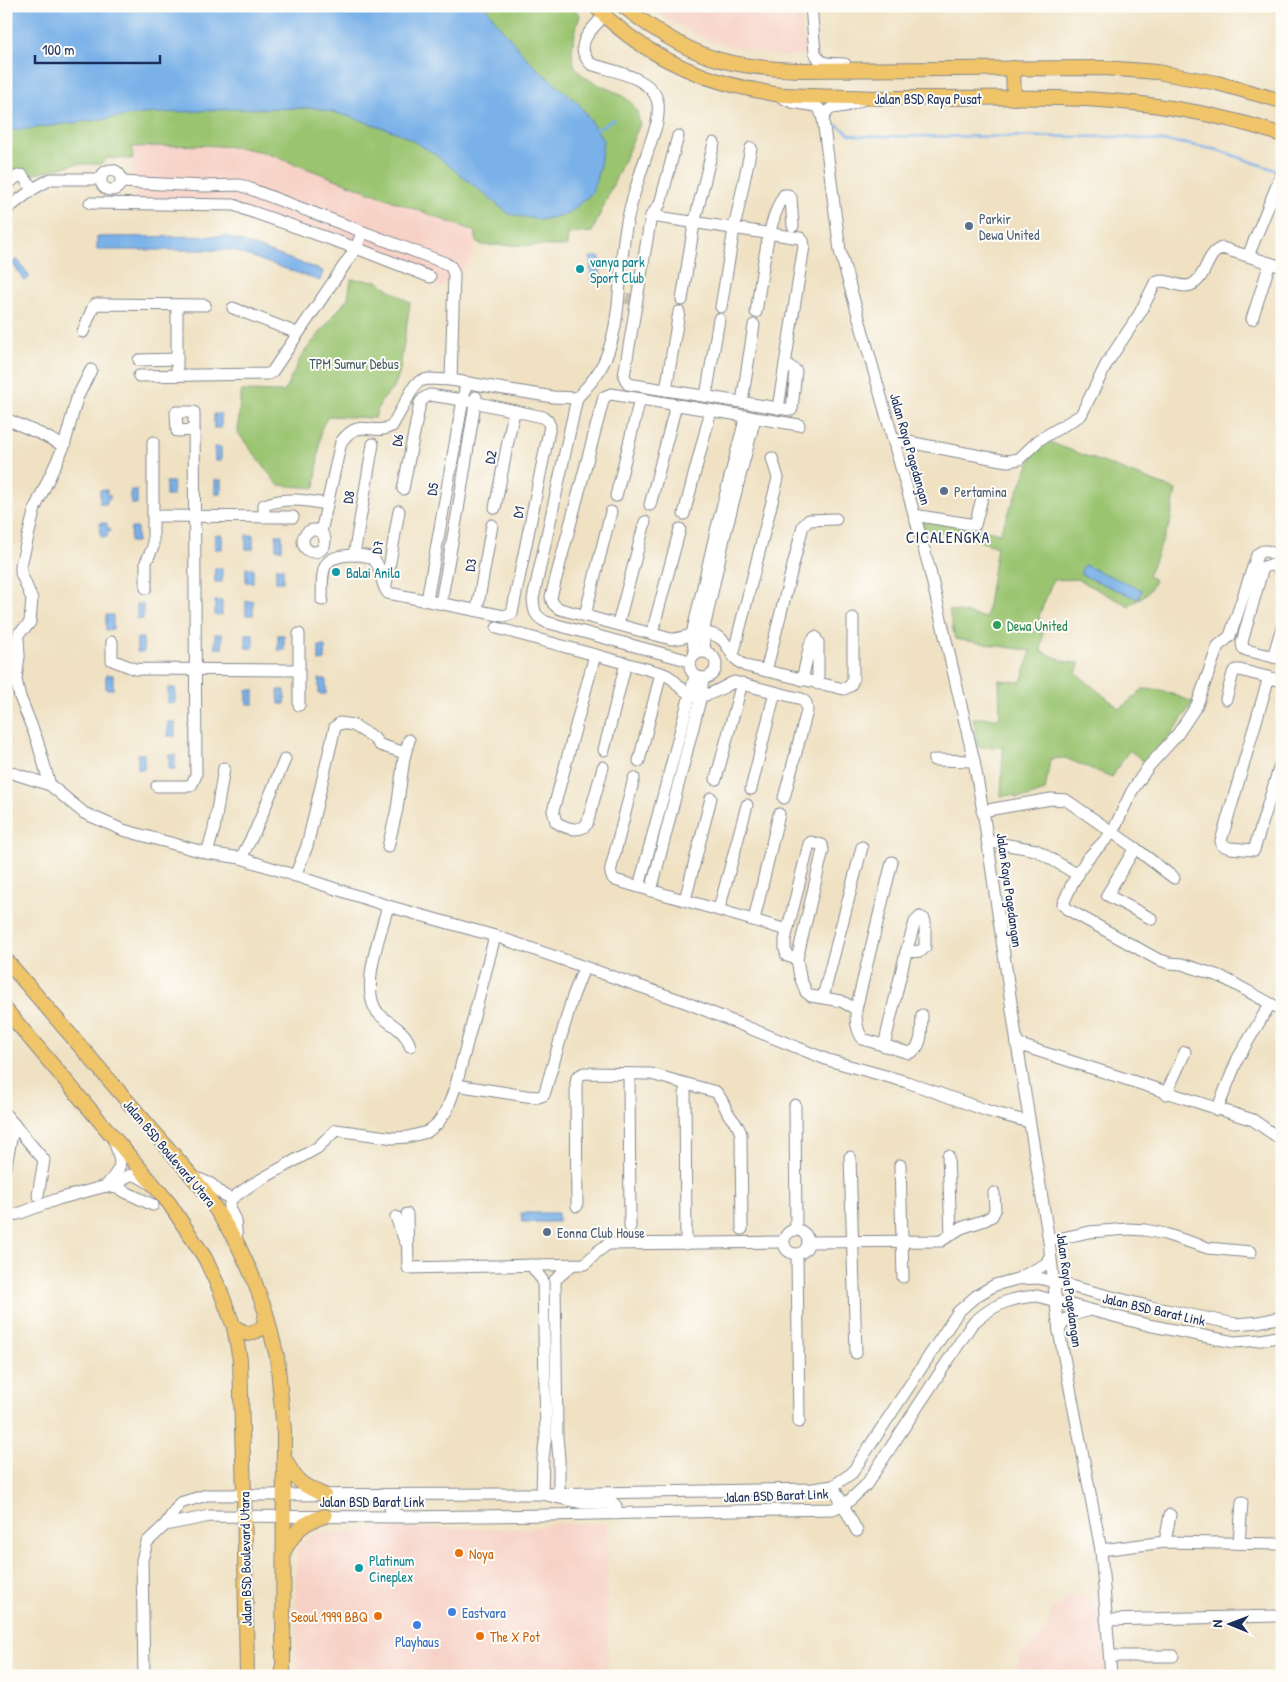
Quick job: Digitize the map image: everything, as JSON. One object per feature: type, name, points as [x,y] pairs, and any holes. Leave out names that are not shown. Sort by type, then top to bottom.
[{"type":"main road","points":[[623,6],[650,27],[689,48],[714,58],[747,66],[797,70],[1104,68],[1157,72],[1217,83],[1282,101]]},
{"type":"main road","name":"Jalan BSD Raya Pusat","points":[[599,11],[636,42],[679,66],[738,87],[774,94],[867,98],[1108,100],[1158,105],[1216,115],[1282,135]]},
{"type":"main road","points":[[706,77],[714,58]]},
{"type":"main road","points":[[1013,68],[1014,98]]},
{"type":"main road","name":"Jalan BSD Boulevard Utara","points":[[6,960],[191,1175],[217,1209],[237,1243],[252,1275],[266,1313],[277,1357],[285,1458],[283,1676]]},
{"type":"main road","name":"Jalan BSD Boulevard Utara","points":[[6,1010],[157,1188],[189,1232],[205,1258],[234,1327],[240,1360],[246,1676]]},
{"type":"main road","points":[[234,1327],[248,1334],[258,1331],[263,1327],[266,1313]]},
{"type":"main road","points":[[285,1458],[294,1477],[304,1486],[324,1495]]},
{"type":"main road","points":[[283,1553],[294,1534],[308,1521],[325,1516]]},
{"type":"street","points":[[811,6],[815,52],[821,62],[858,64],[876,69]]},
{"type":"street","points":[[599,11],[585,36],[582,46],[587,61],[590,64],[644,83],[652,91],[658,104],[657,123],[627,220],[623,241],[629,299],[625,380],[628,384],[778,408],[793,325],[804,243],[800,238],[694,224],[651,216]]},
{"type":"street","points":[[771,69],[810,63],[815,52]]},
{"type":"street","points":[[774,94],[792,102],[816,106],[820,110],[823,119]]},
{"type":"street","points":[[823,119],[831,107],[847,106],[867,98]]},
{"type":"street","name":"Jalan Raya Pagedangan","points":[[823,119],[840,251],[929,567],[974,761],[1049,1241],[1055,1301],[1101,1550],[1111,1676]]},
{"type":"street","points":[[678,136],[660,204],[651,216],[629,299],[600,370],[577,398],[533,599],[534,612],[537,617],[546,622],[697,655],[712,654],[717,661],[716,670],[711,676],[699,677],[690,669],[697,655],[698,634],[725,534],[750,417]]},
{"type":"street","points":[[682,300],[694,224],[714,143]]},
{"type":"street","points":[[721,307],[734,229],[751,148]]},
{"type":"street","points":[[6,210],[33,189],[51,180],[100,179],[103,172],[109,169],[116,170],[121,182],[203,186],[240,185],[445,263],[454,274],[455,288],[451,380]]},
{"type":"street","points":[[6,185],[22,175],[33,189]]},
{"type":"street","points":[[1248,256],[1281,176]]},
{"type":"street","points":[[202,205],[203,186]]},
{"type":"street","points":[[756,312],[769,234],[780,201],[784,195],[788,195],[791,198],[793,226]]},
{"type":"street","points":[[90,203],[234,205],[356,248],[430,278]]},
{"type":"street","points":[[139,376],[268,374],[275,369],[297,333],[356,248],[362,233]]},
{"type":"street","points":[[893,439],[1001,460],[1019,459],[1039,440],[1081,415],[1107,363],[1140,313],[1155,282],[1160,280],[1182,286],[1194,284],[1199,279],[1213,253],[1219,248],[1276,265],[1252,319]]},
{"type":"street","points":[[83,332],[96,304],[205,305]]},
{"type":"street","points":[[177,306],[177,375]]},
{"type":"street","points":[[233,308],[297,333]]},
{"type":"street","points":[[666,390],[679,312]]},
{"type":"street","points":[[706,396],[719,319]]},
{"type":"street","points":[[742,402],[754,325]]},
{"type":"street","points":[[140,360],[177,359]]},
{"type":"street","points":[[50,785],[16,680],[19,656],[18,635],[30,622],[32,599],[21,573],[22,557],[35,508],[64,446],[77,398],[91,370]]},
{"type":"street","points":[[321,532],[341,442],[348,433],[361,428],[387,429],[392,426],[415,385],[420,381],[428,379],[451,380],[554,397],[577,398]]},
{"type":"street","name":"D5","points":[[427,600],[463,400],[472,384]]},
{"type":"street","name":"D5","points":[[440,602],[458,510],[475,402],[472,384]]},
{"type":"street","points":[[800,426],[610,394],[604,397],[551,597],[554,605],[560,609],[671,638],[698,634],[721,638],[726,642],[740,663],[844,689],[852,683],[853,618]]},
{"type":"street","name":"D6","points":[[403,489],[420,403],[430,395],[463,400]]},
{"type":"street","points":[[616,496],[640,399]]},
{"type":"street","points":[[463,400],[514,411]]},
{"type":"street","points":[[650,505],[676,405]]},
{"type":"street","points":[[684,514],[711,410]]},
{"type":"street","name":"D1","points":[[477,610],[504,616],[510,615],[514,610],[550,426],[543,417],[514,411]]},
{"type":"street","name":"D2","points":[[495,508],[514,411]]},
{"type":"street","points":[[6,419],[42,434],[64,446]]},
{"type":"street","points":[[158,786],[190,786],[196,775],[194,430]]},
{"type":"street","points":[[146,588],[146,562],[153,547],[153,442]]},
{"type":"street","name":"D8","points":[[354,555],[373,444]]},
{"type":"street","points":[[733,655],[778,478],[772,458]]},
{"type":"street","points":[[914,515],[975,525],[983,494]]},
{"type":"street","points":[[264,516],[264,505],[276,500],[302,500],[326,504]]},
{"type":"street","name":"D7","points":[[385,590],[399,510]]},
{"type":"street","points":[[585,615],[611,512]]},
{"type":"street","points":[[154,516],[293,517]]},
{"type":"street","points":[[766,671],[803,526],[809,520],[836,519]]},
{"type":"street","points":[[618,624],[645,522]]},
{"type":"street","name":"D3","points":[[477,610],[492,525]]},
{"type":"street","points":[[652,632],[680,529]]},
{"type":"street","points":[[1282,557],[1264,550],[1258,555],[1230,636],[1218,646],[1197,706],[1177,735],[1142,775],[1132,791],[1112,833],[1087,859],[1064,900],[1064,907],[1157,959],[1169,963],[1182,964],[1222,977],[1282,1010]]},
{"type":"street","points":[[322,600],[324,573],[328,562],[333,559],[354,555],[369,556],[374,559],[378,564],[385,590],[392,594],[477,610]]},
{"type":"street","points":[[1282,567],[1271,564],[1263,568],[1242,642],[1243,648],[1278,658],[1282,626]]},
{"type":"street","points":[[497,628],[670,676],[696,695],[715,692],[734,682],[802,699],[807,707],[784,798]]},
{"type":"street","points":[[299,634],[299,705]]},
{"type":"street","points":[[6,637],[14,652],[19,656]]},
{"type":"street","points":[[802,680],[810,645],[815,637],[818,642],[818,684]]},
{"type":"street","points":[[112,642],[112,660],[135,669],[299,670]]},
{"type":"street","points":[[596,655],[553,811],[556,822],[576,830],[585,827],[603,767]]},
{"type":"street","points":[[604,750],[626,663]]},
{"type":"street","points":[[1226,699],[1233,673],[1236,670],[1282,680]]},
{"type":"street","points":[[639,761],[661,673]]},
{"type":"street","points":[[651,891],[699,677]]},
{"type":"street","points":[[1269,677],[1221,841],[1222,845],[1230,848],[1254,850],[1282,760]]},
{"type":"street","points":[[716,779],[742,683]]},
{"type":"street","points":[[751,789],[775,692]]},
{"type":"street","points":[[639,887],[696,695]]},
{"type":"street","points":[[295,876],[307,846],[335,727],[340,723],[353,725],[373,738],[380,746],[405,753]]},
{"type":"street","points":[[388,847],[397,809],[405,753],[409,740]]},
{"type":"street","points":[[241,858],[256,829],[285,759]]},
{"type":"street","points":[[934,760],[974,761]]},
{"type":"street","points":[[207,853],[214,829],[224,768]]},
{"type":"street","points":[[6,771],[50,785],[84,813],[123,830],[207,853],[241,858],[388,906],[495,936],[685,1002],[828,1060],[907,1082],[988,1111],[1029,1122]]},
{"type":"street","points":[[634,778],[610,874],[616,880],[787,930]]},
{"type":"street","points":[[685,900],[711,798]]},
{"type":"street","points":[[982,811],[1060,799],[1066,800],[1174,878]]},
{"type":"street","points":[[720,909],[747,805]]},
{"type":"street","points":[[754,920],[779,814]]},
{"type":"street","points":[[987,841],[1027,850],[1036,850],[1078,875]]},
{"type":"street","points":[[797,958],[789,957],[786,953],[785,945],[787,930],[811,842],[822,845],[823,850],[797,958],[800,977],[806,992],[811,996],[841,1001],[856,1009]]},
{"type":"street","points":[[822,997],[862,847]]},
{"type":"street","points":[[1135,848],[1108,895],[1152,919]]},
{"type":"street","points":[[892,862],[856,1009],[856,1022],[863,1039],[910,1053],[916,1051],[919,1043],[922,1015]]},
{"type":"street","points":[[388,906],[371,974],[370,992],[372,1005],[378,1014],[401,1031],[407,1038],[410,1046]]},
{"type":"street","points":[[237,1243],[235,1220],[229,1208],[230,1199],[317,1148],[336,1130],[394,1138],[408,1137],[427,1132],[437,1124],[447,1110],[456,1085],[495,936]]},
{"type":"street","points":[[884,1046],[906,952]]},
{"type":"street","points":[[456,1085],[526,1096],[538,1097],[544,1095],[584,968]]},
{"type":"street","points":[[1218,1110],[1238,1058],[1270,1004]]},
{"type":"street","points":[[1017,1044],[1258,1123],[1282,1140]]},
{"type":"street","points":[[1166,1094],[1185,1052]]},
{"type":"street","points":[[577,1206],[577,1077],[584,1073],[651,1074],[716,1092],[721,1098],[729,1116],[738,1124],[741,1134],[742,1229]]},
{"type":"street","points":[[628,1074],[630,1228]]},
{"type":"street","points":[[685,1084],[686,1244]]},
{"type":"street","points":[[795,1105],[796,1229]]},
{"type":"street","points":[[6,1165],[10,1120]]},
{"type":"street","points":[[10,1120],[44,1160],[38,1195]]},
{"type":"street","points":[[111,1187],[120,1165],[120,1157],[112,1134]]},
{"type":"street","points":[[948,1156],[951,1234]]},
{"type":"street","points":[[850,1157],[856,1353]]},
{"type":"street","points":[[900,1165],[903,1277]]},
{"type":"street","points":[[6,1215],[18,1214],[58,1198],[111,1187],[131,1174],[139,1176],[157,1188]]},
{"type":"street","points":[[191,1175],[211,1184],[230,1199]]},
{"type":"street","points":[[111,1187],[153,1205]]},
{"type":"street","points":[[808,1242],[941,1241],[961,1228],[992,1216],[995,1210],[994,1193]]},
{"type":"street","points":[[402,1215],[408,1247],[408,1268],[585,1264],[608,1244],[783,1242]]},
{"type":"street","points":[[796,1229],[807,1236],[808,1242],[806,1248],[797,1255],[785,1249],[783,1242],[785,1236],[790,1231],[796,1229]]},
{"type":"street","points":[[1049,1241],[1089,1232],[1128,1229],[1165,1234],[1208,1248],[1251,1252]]},
{"type":"street","points":[[797,1255],[799,1422]]},
{"type":"street","points":[[1017,1279],[1046,1264],[1050,1256]]},
{"type":"street","points":[[549,1280],[572,1265]]},
{"type":"street","points":[[530,1266],[549,1280]]},
{"type":"street","name":"Jalan BSD Barat Link","points":[[144,1676],[142,1560],[147,1542],[165,1524],[180,1504],[207,1495],[559,1494],[833,1486],[852,1473],[958,1312],[982,1292],[995,1285],[1017,1279],[1039,1278],[1152,1307],[1236,1324],[1282,1317]]},
{"type":"street","points":[[549,1280],[546,1435],[542,1494],[582,1503],[613,1503],[616,1506],[616,1514]]},
{"type":"street","points":[[549,1280],[556,1436],[559,1459],[559,1494]]},
{"type":"street","name":"Jalan BSD Barat Link","points":[[165,1524],[210,1516],[244,1515],[405,1517],[833,1509],[849,1501],[866,1485],[972,1324],[986,1311],[1002,1302],[1020,1297],[1037,1296],[1148,1325],[1234,1342],[1282,1336]]},
{"type":"street","points":[[1060,1331],[1063,1321],[1069,1316],[1092,1310]]},
{"type":"street","points":[[543,1458],[559,1459]]},
{"type":"street","points":[[833,1486],[857,1530]]},
{"type":"street","points":[[722,1490],[723,1512]]},
{"type":"street","points":[[405,1494],[391,1498],[389,1505],[394,1514],[405,1517]]},
{"type":"street","points":[[1239,1543],[1242,1502]]},
{"type":"street","points":[[1165,1542],[1170,1515]]},
{"type":"street","points":[[1101,1550],[1165,1542],[1282,1544]]},
{"type":"street","points":[[1106,1620],[1277,1616]]},
{"type":"street","points":[[1110,1656],[1173,1656]]},
{"type":"shaded area","points":[[648,6],[799,6],[805,54],[782,57],[710,41],[668,20]]},
{"type":"shaded area","points":[[211,145],[263,152],[476,232],[476,242],[470,261],[462,270],[438,289],[433,276],[227,203],[135,201],[132,147]]},
{"type":"shaded area","name":"Eastvara","points":[[560,1523],[607,1523],[608,1676],[297,1676],[296,1548],[315,1533],[350,1532],[373,1528],[525,1529]]},
{"type":"shaded area","points":[[1078,1595],[1100,1596],[1106,1676],[1019,1676],[1014,1674],[1021,1656],[1045,1631],[1054,1606],[1058,1608],[1067,1597]]},
{"type":"green space","points":[[6,6],[572,6],[580,15],[572,49],[573,61],[578,71],[586,78],[626,99],[635,108],[640,124],[592,232],[568,234],[567,246],[483,245],[476,242],[476,232],[263,152],[247,149],[197,145],[132,147],[133,159],[108,158],[101,164],[75,164],[31,175],[20,169],[6,178]]},
{"type":"green space","name":"TPM Sumur Debus","points":[[351,279],[377,281],[410,303],[399,375],[394,387],[380,403],[375,418],[328,416],[321,429],[315,488],[278,485],[238,433],[242,391],[284,392],[302,355],[348,298]]},
{"type":"green space","name":"Dewa United","points":[[1044,440],[1176,490],[1170,523],[1148,576],[1155,580],[1149,591],[1129,606],[1077,579],[1053,580],[1039,616],[1043,632],[1041,651],[1067,662],[1080,663],[1076,673],[1120,709],[1143,689],[1161,690],[1193,702],[1172,734],[1146,763],[1129,750],[1112,777],[1065,758],[1050,759],[1045,791],[1027,797],[1015,798],[1015,795],[1001,796],[1003,747],[978,747],[973,718],[1000,718],[999,680],[1021,682],[1031,651],[955,639],[949,610],[986,618],[997,547],[943,532],[924,531],[921,519],[966,525],[1000,533],[1037,446]]},
{"type":"water","points":[[6,6],[485,6],[501,28],[534,66],[579,104],[603,140],[600,166],[592,193],[568,214],[540,220],[509,214],[432,152],[399,133],[316,108],[233,109],[143,114],[19,130],[6,130]]},
{"type":"water","points":[[226,236],[323,271],[320,281],[232,250],[97,250],[97,237]]},
{"type":"water","points":[[590,257],[600,257],[601,282],[591,282]]},
{"type":"water","points":[[17,259],[30,277],[25,281],[12,263]]},
{"type":"water","points":[[214,414],[221,414],[221,428],[214,428]]},
{"type":"water","points":[[214,447],[221,447],[221,461],[215,461]]},
{"type":"water","points":[[215,480],[221,480],[221,494],[215,494]]},
{"type":"water","points":[[166,482],[173,482],[173,496],[166,496]]},
{"type":"water","points":[[100,490],[107,490],[107,495],[110,495],[110,499],[107,499],[107,504],[100,504]]},
{"type":"water","points":[[131,490],[137,490],[137,504],[131,504]]},
{"type":"water","points":[[100,523],[107,523],[107,528],[110,528],[107,537],[101,537]]},
{"type":"water","points":[[131,528],[137,528],[137,542],[130,542]]},
{"type":"water","points":[[215,535],[222,535],[222,549],[215,549]]},
{"type":"water","points":[[246,535],[253,535],[253,549],[246,549]]},
{"type":"water","points":[[276,535],[282,535],[282,549],[276,549]]},
{"type":"water","points":[[1084,565],[1142,590],[1138,599],[1080,574]]},
{"type":"water","points":[[215,568],[222,568],[222,582],[215,582]]},
{"type":"water","points":[[246,568],[253,568],[253,582],[246,582]]},
{"type":"water","points":[[276,568],[283,568],[283,582],[276,582]]},
{"type":"water","points":[[215,601],[222,601],[222,615],[215,615]]},
{"type":"water","points":[[246,601],[253,601],[253,615],[246,615]]},
{"type":"water","points":[[137,604],[143,604],[143,619],[137,619]]},
{"type":"water","points":[[106,615],[113,615],[113,629],[106,630]]},
{"type":"water","points":[[215,634],[222,634],[222,648],[215,648]]},
{"type":"water","points":[[246,634],[253,634],[253,648],[246,648]]},
{"type":"water","points":[[278,635],[284,635],[284,650],[278,650]]},
{"type":"water","points":[[137,638],[143,638],[144,652],[137,652]]},
{"type":"water","points":[[319,646],[325,646],[325,660],[319,661]]},
{"type":"water","points":[[106,675],[113,675],[113,689],[106,689]]},
{"type":"water","points":[[319,679],[326,679],[326,694],[319,694]]},
{"type":"water","points":[[168,688],[175,688],[175,703],[168,703]]},
{"type":"water","points":[[247,690],[254,690],[254,704],[247,704]]},
{"type":"water","points":[[278,690],[285,690],[285,704],[279,704]]},
{"type":"water","points":[[168,722],[175,722],[175,736],[168,736]]},
{"type":"water","points":[[138,754],[144,754],[144,769],[138,769]]},
{"type":"water","points":[[169,755],[175,755],[175,769],[169,769]]},
{"type":"water","points":[[521,1213],[558,1213],[558,1222],[522,1222]]},
{"type":"waterway","points":[[596,130],[614,119]]},
{"type":"waterway","points":[[837,125],[850,134],[860,136],[1121,137],[1181,143],[1218,150],[1278,171]]},
{"type":"tunnel","points":[[626,298],[633,300]]},
{"type":"place","name":"Parkir Dewa United","points":[[969,226]]},
{"type":"place","name":"vanya park Sport Club","points":[[580,269]]},
{"type":"place","name":"Pertamina","points":[[944,491]]},
{"type":"place","name":"Balai Anila","points":[[336,572]]},
{"type":"place","name":"Dewa United","points":[[997,625]]},
{"type":"place","name":"Eonna Club House","points":[[547,1232]]},
{"type":"place","name":"Noya","points":[[459,1553]]},
{"type":"place","name":"Platinum Cineplex","points":[[359,1568]]},
{"type":"place","name":"Eastvara","points":[[452,1612]]},
{"type":"place","name":"Seoul 1999 BBQ","points":[[378,1616]]},
{"type":"place","name":"Playhaus","points":[[417,1625]]},
{"type":"place","name":"The X Pot","points":[[480,1636]]},
{"type":"district","name":"CICALENGKA","points":[[948,537]]}]
